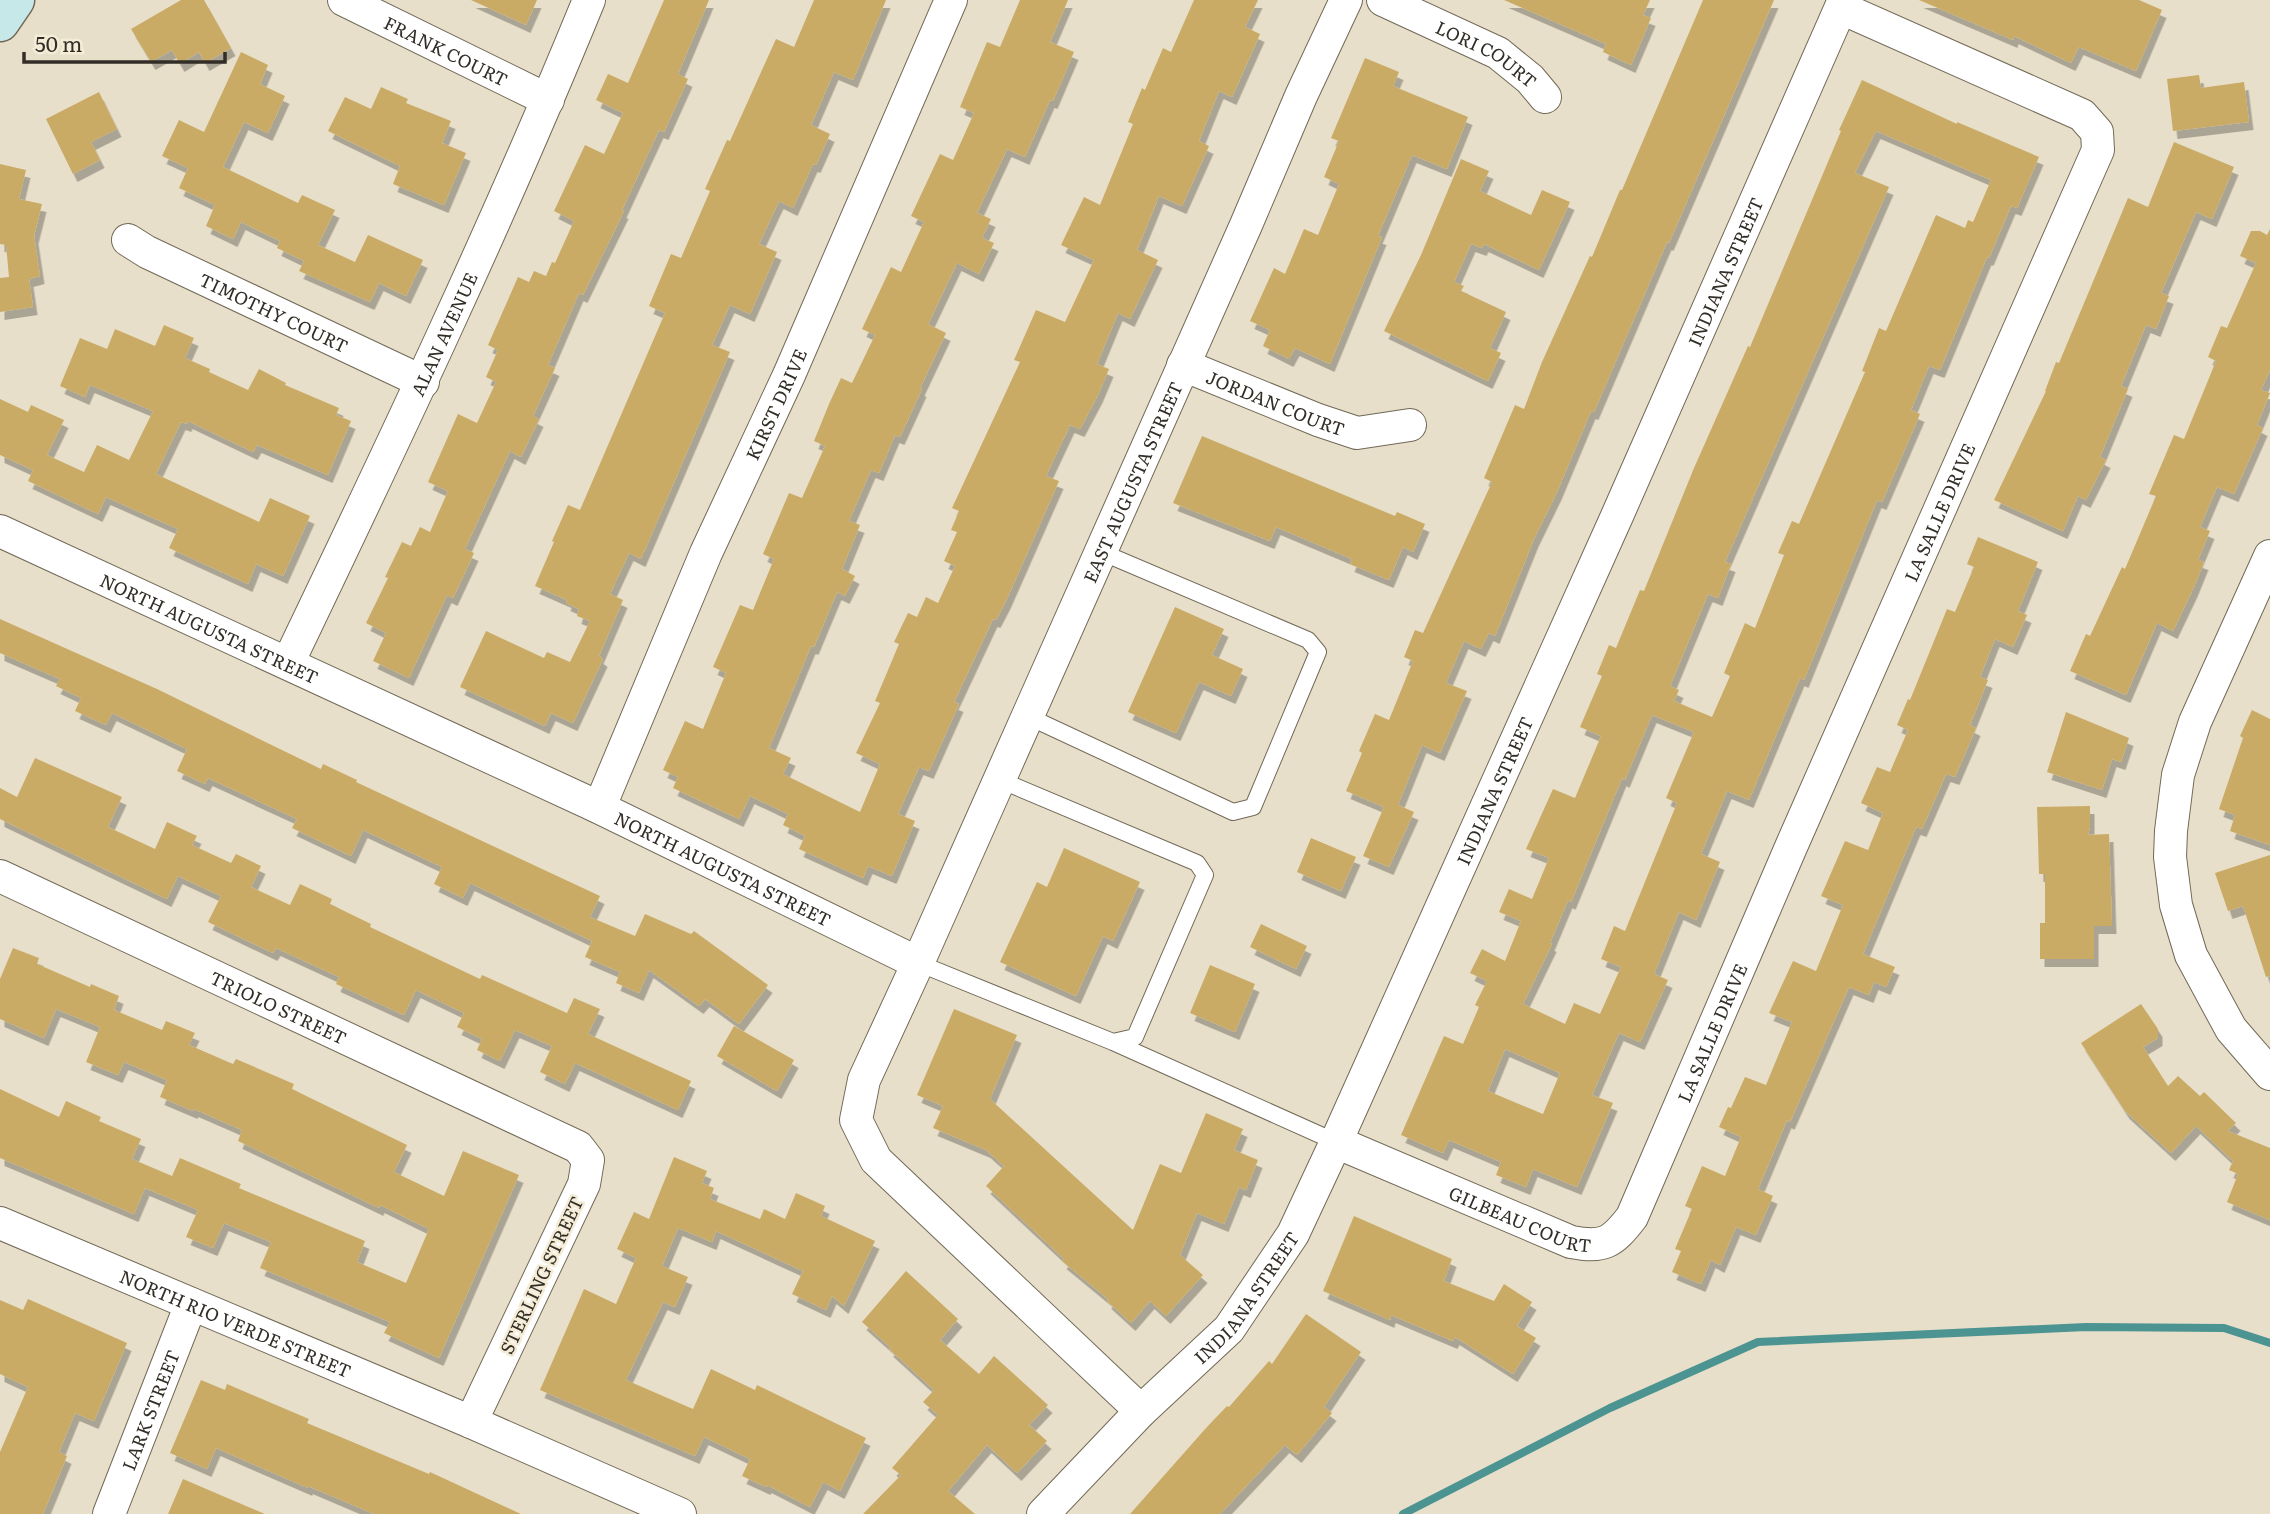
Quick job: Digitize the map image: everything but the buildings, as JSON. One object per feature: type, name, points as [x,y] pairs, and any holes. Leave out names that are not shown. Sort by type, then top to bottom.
[{"type":"street","points":[[0,22],[15,0]]},
{"type":"street","name":"FRANK COURT","points":[[344,0],[548,100]]},
{"type":"street","name":"ALAN AVENUE","points":[[288,663],[422,382],[548,100],[589,0]]},
{"type":"street","name":"KIRST DRIVE","points":[[596,806],[603,799],[706,553],[789,375],[951,0]]},
{"type":"street","name":"EAST AUGUSTA STREET","points":[[918,963],[1301,96],[1346,0]]},
{"type":"street","name":"LORI COURT","points":[[1383,0],[1498,53],[1530,79],[1545,97]]},
{"type":"street","name":"INDIANA STREET","points":[[1042,1514],[1141,1411],[1229,1329],[1293,1234],[1611,529],[1842,4]]},
{"type":"street","name":"LA SALLE DRIVE","points":[[1659,1153],[1791,846],[2098,150],[2097,132],[2082,116],[1842,4]]},
{"type":"street","name":"TIMOTHY COURT","points":[[128,240],[147,252],[422,382]]},
{"type":"street","name":"JORDAN COURT","points":[[1183,365],[1357,433],[1410,425]]},
{"type":"street","name":"NORTH AUGUSTA STREET","points":[[0,531],[596,806],[918,963]]},
{"type":"street","points":[[2270,556],[2195,722],[2178,775],[2170,857],[2176,905],[2191,955],[2231,1028],[2270,1074]]},
{"type":"street","name":"TRIOLO STREET","points":[[0,876],[558,1138]]},
{"type":"street","points":[[918,963],[864,1080],[856,1120],[876,1160],[1141,1411]]},
{"type":"street","name":"STERLING STREET","points":[[471,1422],[584,1184],[588,1160],[578,1147],[558,1138]]},
{"type":"street","name":"GILBEAU COURT","points":[[1336,1142],[1572,1242],[1593,1246],[1616,1237],[1632,1217],[1659,1153]]},
{"type":"street","name":"NORTH RIO VERDE STREET","points":[[0,1223],[471,1422],[680,1514]]},
{"type":"street","name":"LARK STREET","points":[[109,1514],[191,1304]]},
{"type":"lane","points":[[1027,716],[1233,812],[1253,807],[1318,652],[1308,640],[1101,552]]},
{"type":"lane","points":[[1000,780],[1197,863],[1205,875],[1135,1037],[1113,1042]]},
{"type":"lane","points":[[918,963],[1113,1042],[1336,1142]]},
{"type":"waterway","points":[[1403,1514],[1610,1408],[1758,1342],[2086,1327],[2224,1328],[2270,1343]]}]
